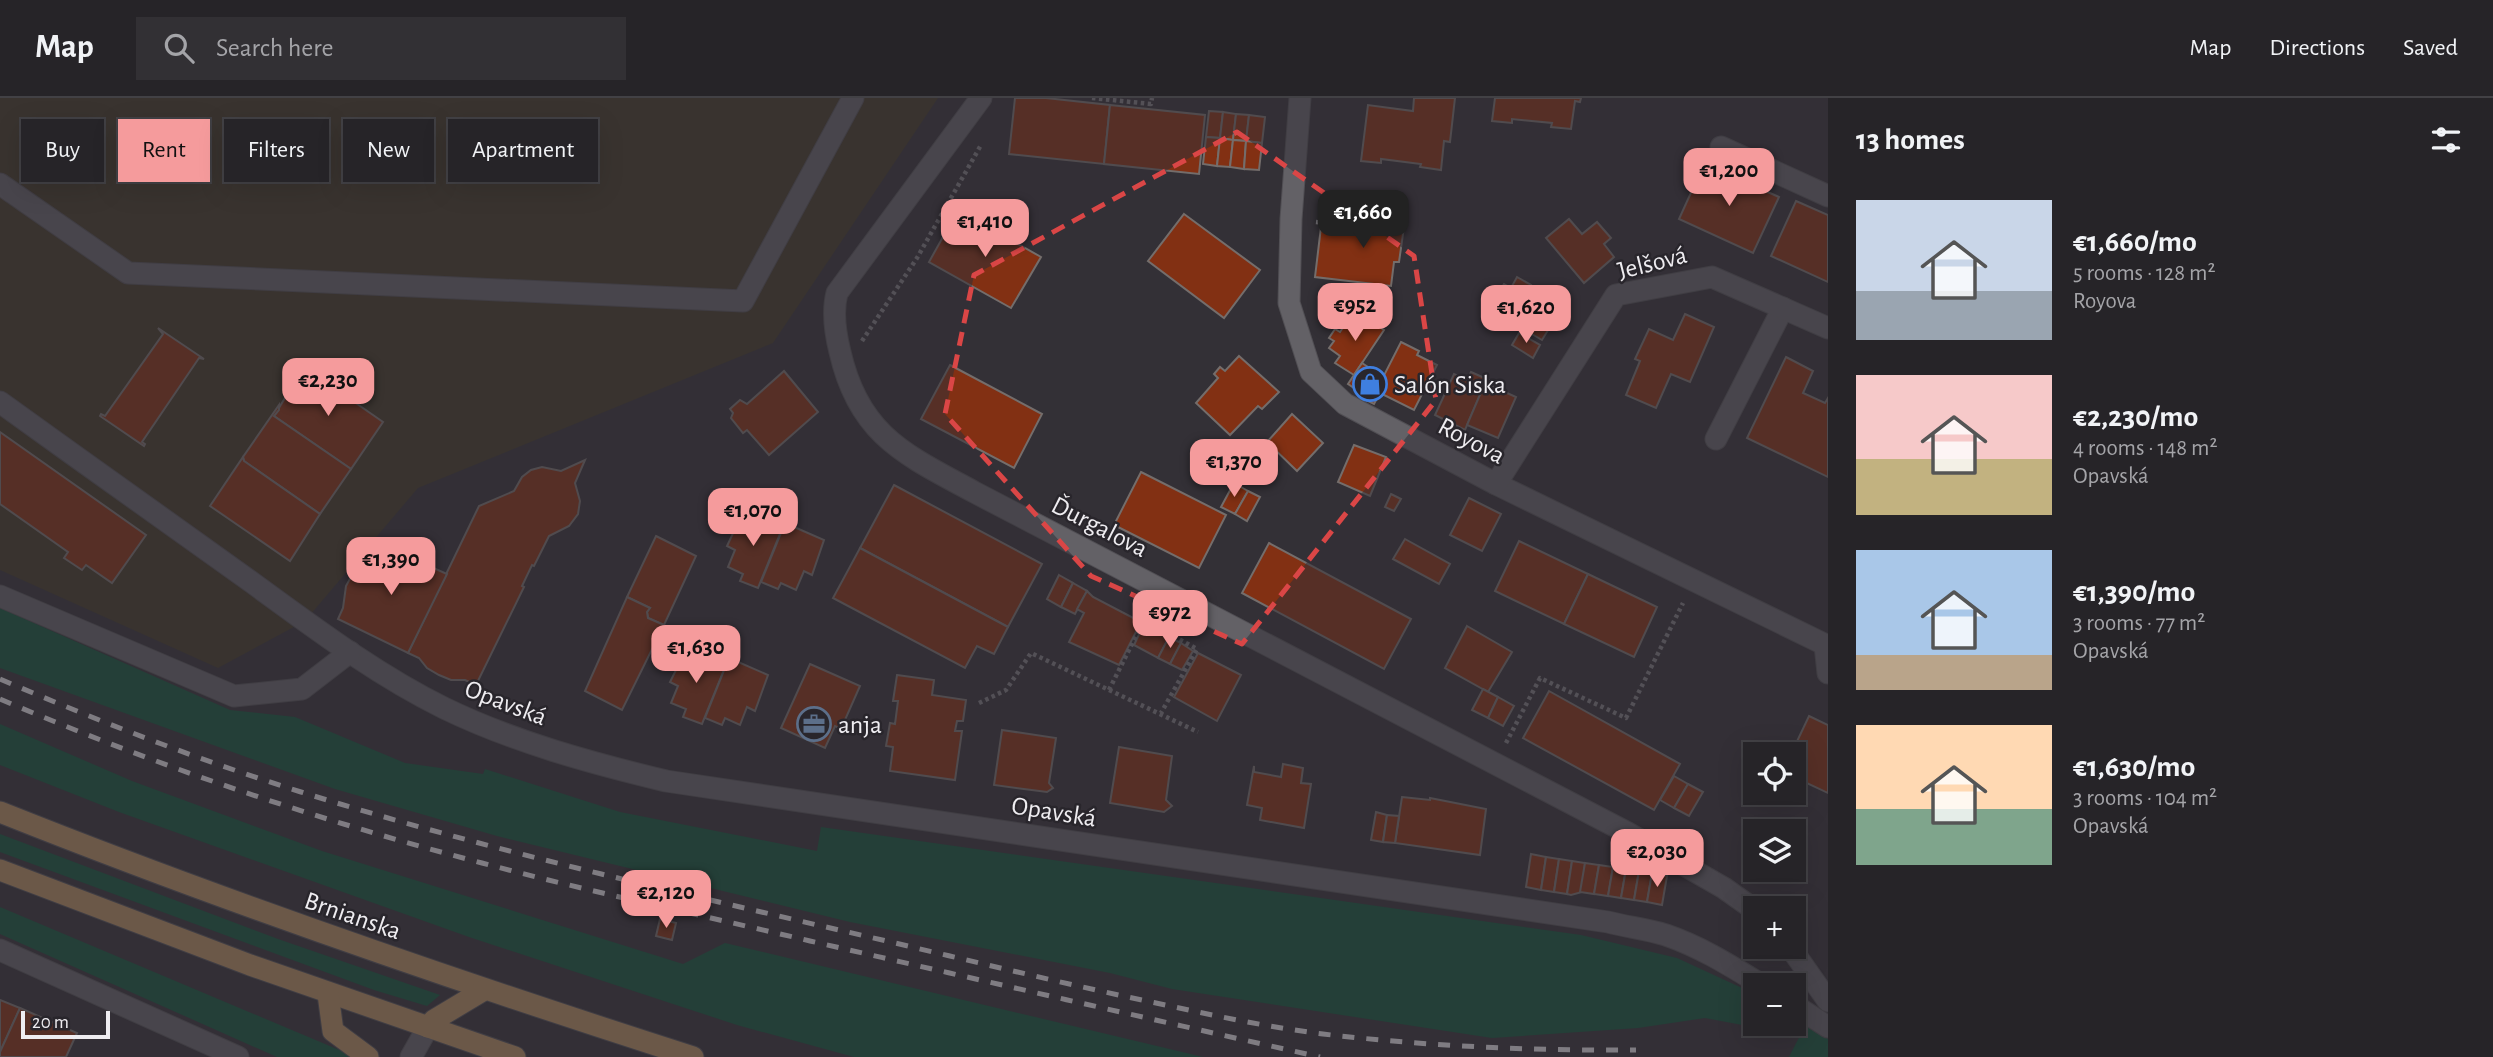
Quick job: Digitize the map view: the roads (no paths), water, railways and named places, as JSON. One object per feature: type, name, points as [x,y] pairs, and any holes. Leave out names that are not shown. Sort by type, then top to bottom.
[{"type":"main road","name":"Brnianska","points":[[0,812],[259,912],[484,990],[693,1057]]},
{"type":"main road","points":[[0,870],[328,994],[515,1057]]},
{"type":"main road","points":[[428,1027],[434,1020],[484,990]]},
{"type":"main road","points":[[328,994],[333,1031],[368,1057]]},
{"type":"street","points":[[0,184],[128,273],[743,301],[853,98]]},
{"type":"street","name":"Ďurgalova","points":[[981,98],[837,293],[835,325],[843,364],[859,405],[879,433],[928,467],[975,493],[1628,832],[1743,901]]},
{"type":"street","name":"Royova","points":[[1300,98],[1291,219],[1289,303],[1311,372],[1345,404],[1496,484],[1827,645]]},
{"type":"street","points":[[1721,147],[1828,196]]},
{"type":"street","name":"Jelšová","points":[[1496,484],[1616,295],[1712,277],[1828,328]]},
{"type":"street","points":[[1716,439],[1783,308]]},
{"type":"street","name":"Opavská","points":[[0,402],[350,652],[412,691],[484,726],[570,755],[666,781],[1608,922],[1662,934],[1718,958],[1743,973]]},
{"type":"street","points":[[0,596],[234,696],[302,689],[350,652]]},
{"type":"street","points":[[1827,645],[1828,673]]},
{"type":"street","points":[[0,950],[238,1057]]},
{"type":"street","points":[[1798,959],[1828,1001]]},
{"type":"street","points":[[1806,1013],[1828,1027]]},
{"type":"street","points":[[411,1057],[428,1027]]},
{"type":"railway","points":[[0,679],[187,753],[366,812],[628,881],[1074,985],[1239,1020],[1323,1034],[1479,1047],[1636,1050]]},
{"type":"railway","points":[[0,699],[118,747],[238,790],[359,829],[523,874],[1320,1057]]},
{"type":"place","name":"Salón Siska","points":[[1370,384]]},
{"type":"place","name":"anja","points":[[814,724]]}]
